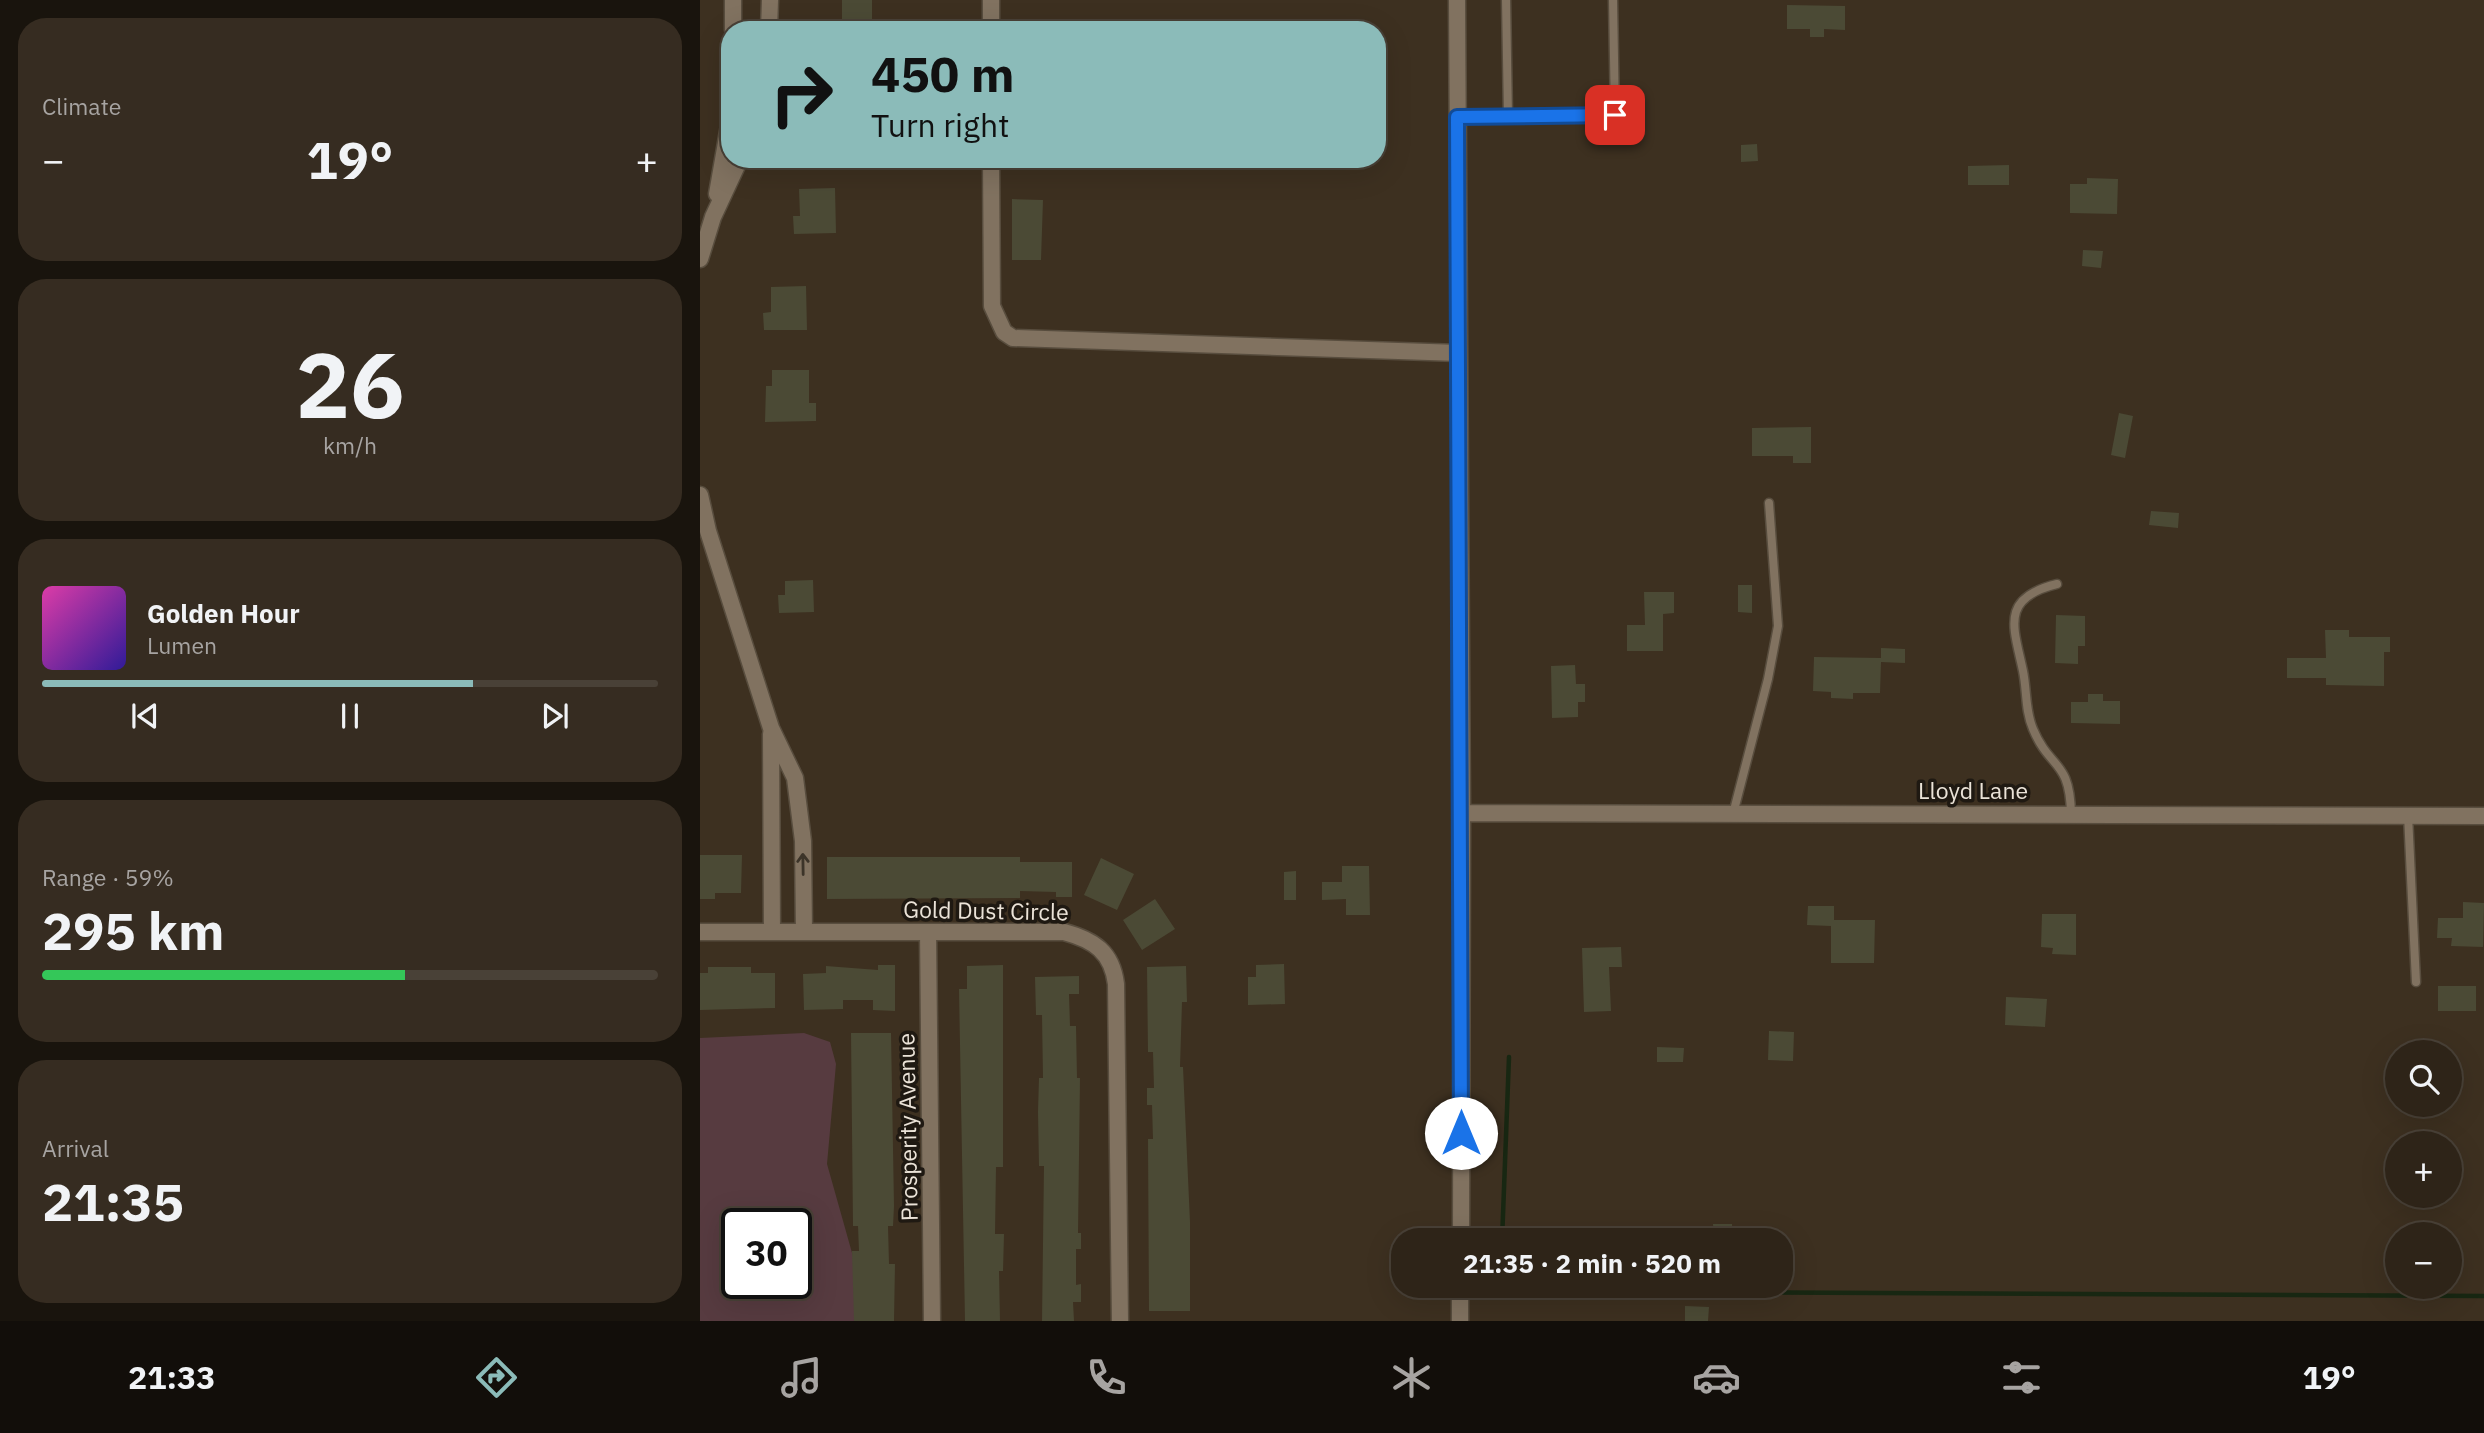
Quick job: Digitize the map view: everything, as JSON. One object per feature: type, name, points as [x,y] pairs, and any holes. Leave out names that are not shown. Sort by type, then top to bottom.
[{"type":"street","points":[[733,0],[733,21]]},
{"type":"street","points":[[769,21],[770,0]]},
{"type":"street","points":[[990,0],[991,21]]},
{"type":"street","points":[[1457,0],[1462,813],[1461,1228]]},
{"type":"street","points":[[700,259],[713,217],[722,168]]},
{"type":"street","points":[[713,217],[736,168]]},
{"type":"street","points":[[991,168],[992,306],[1004,332],[1013,338],[1459,353]]},
{"type":"street","points":[[700,495],[708,531],[771,728],[795,778],[803,841],[804,932]]},
{"type":"street","points":[[771,728],[772,932]]},
{"type":"street","name":"Lloyd Lane","points":[[1462,813],[2484,816]]},
{"type":"street","name":"Gold Dust Circle","points":[[700,932],[1064,932],[1096,944],[1106,953],[1114,968],[1119,1321]]},
{"type":"street","name":"Prosperity Avenue","points":[[928,932],[932,1321]]},
{"type":"street","points":[[1460,1298],[1460,1321]]},
{"type":"lane","points":[[1506,0],[1508,116]]},
{"type":"lane","points":[[1457,117],[1615,115],[1613,0]]},
{"type":"lane","points":[[1733,814],[1768,679],[1778,626],[1769,503]]},
{"type":"lane","points":[[2057,584],[2044,587],[2025,599],[2016,611],[2013,635],[2022,668],[2031,724],[2041,744],[2065,774],[2071,792],[2071,814]]},
{"type":"lane","points":[[2408,815],[2416,982]]},
{"type":"shaded area","points":[[804,1033],[830,1042],[836,1064],[827,1164],[856,1267],[856,1321],[700,1321],[700,1038]]},
{"type":"building","points":[[842,0],[872,0],[872,21],[842,21]]},
{"type":"building","points":[[1787,5],[1845,6],[1845,30],[1824,29],[1824,37],[1810,37],[1810,29],[1787,29]]},
{"type":"building","points":[[1757,144],[1758,161],[1741,162],[1741,145]]},
{"type":"building","points":[[2009,165],[2009,185],[1968,185],[1968,166]]},
{"type":"building","points":[[2087,178],[2118,179],[2117,214],[2070,213],[2070,184],[2087,184]]},
{"type":"building","points":[[835,188],[836,233],[794,234],[793,216],[800,216],[799,189]]},
{"type":"building","points":[[1012,199],[1043,200],[1041,260],[1012,260]]},
{"type":"building","points":[[2083,250],[2103,251],[2101,268],[2082,266]]},
{"type":"building","points":[[806,286],[807,330],[764,330],[763,313],[771,312],[771,287]]},
{"type":"building","points":[[772,370],[809,370],[809,403],[816,403],[816,421],[765,422],[766,386],[772,386]]},
{"type":"building","points":[[2119,413],[2133,416],[2125,458],[2111,455]]},
{"type":"building","points":[[1811,427],[1811,463],[1793,463],[1793,456],[1752,456],[1752,428]]},
{"type":"building","points":[[2151,511],[2179,513],[2178,528],[2149,525]]},
{"type":"building","points":[[813,580],[814,612],[779,613],[778,595],[785,595],[785,581]]},
{"type":"building","points":[[1738,585],[1752,585],[1752,613],[1738,612]]},
{"type":"building","points":[[1644,592],[1674,592],[1674,613],[1663,614],[1663,651],[1627,651],[1627,625],[1645,625]]},
{"type":"building","points":[[2056,615],[2085,616],[2085,646],[2078,646],[2078,664],[2055,663]]},
{"type":"building","points":[[2325,630],[2349,630],[2349,637],[2390,637],[2390,652],[2384,652],[2384,686],[2326,685],[2326,678],[2287,678],[2287,658],[2326,658]]},
{"type":"building","points":[[1881,648],[1905,649],[1905,663],[1881,662],[1880,693],[1853,693],[1853,699],[1831,698],[1831,692],[1813,691],[1814,657],[1881,658]]},
{"type":"building","points":[[1575,665],[1576,684],[1585,684],[1585,702],[1578,702],[1578,717],[1552,718],[1551,666]]},
{"type":"building","points":[[2088,694],[2103,694],[2103,701],[2120,701],[2120,724],[2071,723],[2071,702],[2088,702]]},
{"type":"building","points":[[700,855],[742,855],[741,893],[715,893],[715,899],[700,899]]},
{"type":"building","points":[[827,857],[1020,857],[1020,862],[1072,862],[1072,897],[1056,897],[1056,892],[1020,891],[1020,898],[827,899]]},
{"type":"building","points":[[1101,858],[1134,874],[1117,910],[1084,895]]},
{"type":"building","points":[[1342,866],[1369,866],[1370,915],[1346,915],[1346,899],[1322,900],[1322,882],[1342,882]]},
{"type":"building","points":[[1296,871],[1296,900],[1284,900],[1284,872]]},
{"type":"building","points":[[1155,899],[1175,929],[1142,950],[1123,920]]},
{"type":"building","points":[[2463,902],[2484,903],[2483,947],[2451,946],[2452,938],[2437,938],[2438,918],[2463,918]]},
{"type":"building","points":[[1808,906],[1834,906],[1834,920],[1875,920],[1874,963],[1831,963],[1831,926],[1807,925]]},
{"type":"building","points":[[2042,914],[2076,914],[2076,955],[2052,954],[2053,948],[2041,947]]},
{"type":"building","points":[[1621,947],[1622,967],[1609,967],[1611,1011],[1584,1012],[1582,948]]},
{"type":"building","points":[[1284,964],[1285,1004],[1248,1005],[1248,977],[1256,977],[1256,965]]},
{"type":"building","points":[[878,965],[895,965],[895,1011],[873,1010],[873,1000],[843,1000],[843,1009],[804,1010],[803,974],[826,973],[826,966],[878,970]]},
{"type":"building","points":[[1003,965],[1003,1167],[996,1167],[995,1234],[1004,1234],[1003,1271],[999,1271],[1000,1321],[965,1321],[959,989],[967,989],[967,966]]},
{"type":"building","points":[[1186,966],[1187,1002],[1182,1002],[1180,1067],[1183,1067],[1190,1222],[1190,1311],[1149,1311],[1148,1139],[1153,1139],[1152,1105],[1147,1105],[1147,1088],[1154,1088],[1153,1052],[1148,1052],[1147,967]]},
{"type":"building","points":[[708,967],[751,967],[751,973],[775,973],[775,1008],[700,1010],[700,973],[708,973]]},
{"type":"building","points":[[1079,976],[1079,994],[1069,994],[1070,1026],[1076,1026],[1077,1078],[1080,1078],[1078,1233],[1081,1233],[1081,1249],[1076,1249],[1076,1285],[1081,1284],[1081,1302],[1073,1302],[1074,1321],[1042,1321],[1044,1166],[1039,1166],[1038,1112],[1039,1078],[1043,1078],[1042,1015],[1036,1015],[1035,977]]},
{"type":"building","points":[[2438,986],[2476,986],[2476,1011],[2438,1011]]},
{"type":"building","points":[[2006,997],[2047,999],[2045,1027],[2005,1025]]},
{"type":"building","points":[[1769,1031],[1794,1032],[1793,1061],[1768,1060]]},
{"type":"building","points":[[851,1033],[891,1033],[894,1206],[893,1226],[888,1226],[889,1264],[895,1264],[894,1321],[854,1321],[852,1251],[859,1251],[858,1226],[853,1226]]},
{"type":"building","points":[[1657,1047],[1684,1048],[1683,1062],[1657,1062]]},
{"type":"building","points":[[1713,1224],[1732,1224],[1732,1228],[1713,1228]]},
{"type":"building","points":[[1685,1306],[1709,1307],[1708,1321],[1685,1321]]},
{"type":"waterway","points":[[1502,1228],[1509,1057]]},
{"type":"waterway","points":[[1793,1292],[2484,1296]]},
{"type":"route","points":[[1461,1133],[1462,813],[1457,117],[1615,115]]}]
